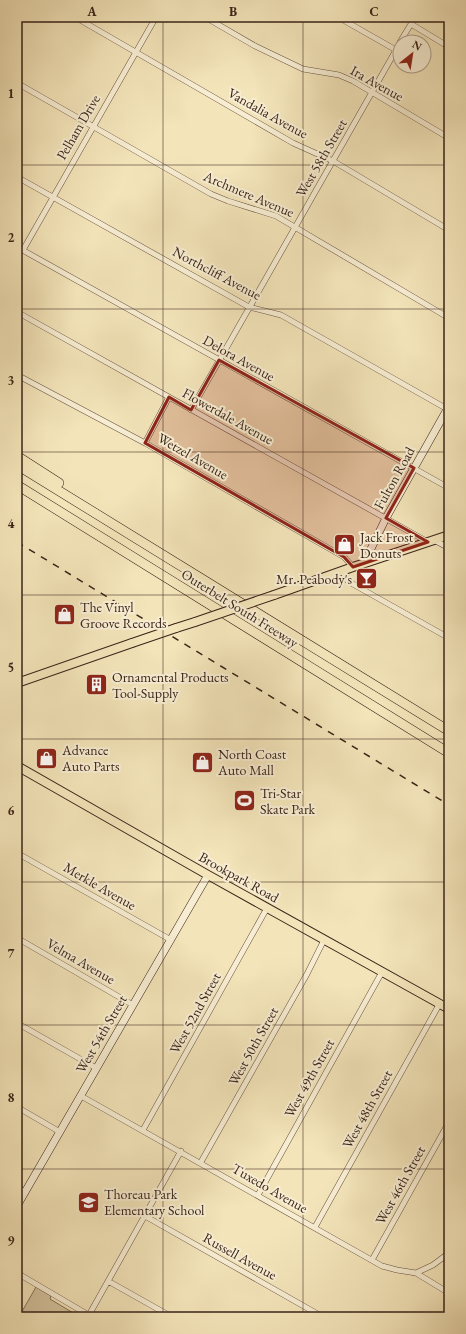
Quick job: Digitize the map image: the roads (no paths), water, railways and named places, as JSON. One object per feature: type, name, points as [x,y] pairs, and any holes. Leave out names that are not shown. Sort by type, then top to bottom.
[{"type":"highway","points":[[17,456],[54,480],[110,521]]},
{"type":"highway","name":"Outerbelt South Freeway","points":[[17,465],[449,731]]},
{"type":"highway","name":"Outerbelt South Freeway","points":[[17,485],[449,753]]},
{"type":"main road","points":[[17,683],[449,534]]},
{"type":"main road","name":"Brookpark Road","points":[[17,766],[324,940],[449,1008]]},
{"type":"street","name":"Vandalia Avenue","points":[[75,17],[292,143],[334,161],[449,230]]},
{"type":"street","name":"Pelham Drive","points":[[22,250],[156,17]]},
{"type":"street","name":"Ira Avenue","points":[[205,17],[272,55],[303,69],[339,75],[353,81],[449,138]]},
{"type":"street","points":[[338,17],[392,48]]},
{"type":"street","name":"West 58th Street","points":[[405,34],[411,24],[428,34]]},
{"type":"street","name":"West 58th Street","points":[[432,37],[449,47]]},
{"type":"street","name":"West 58th Street","points":[[191,410],[392,57]]},
{"type":"street","name":"Archmere Avenue","points":[[17,83],[211,194],[276,216],[449,318]]},
{"type":"street","name":"Northcliff Avenue","points":[[17,177],[249,307],[280,314],[448,408]]},
{"type":"street","name":"Delora Avenue","points":[[17,247],[449,488]]},
{"type":"street","name":"Flowerdale Avenue","points":[[17,312],[386,518],[431,541],[449,548]]},
{"type":"street","name":"Wetzel Avenue","points":[[17,375],[145,442],[344,557],[353,566]]},
{"type":"street","points":[[145,442],[170,397]]},
{"type":"street","name":"Fulton Road","points":[[364,563],[386,518],[448,408]]},
{"type":"street","points":[[342,570],[347,580],[351,583],[449,638]]},
{"type":"street","name":"Merkle Avenue","points":[[17,853],[170,940]]},
{"type":"street","name":"West 54th Street","points":[[17,1206],[208,875]]},
{"type":"street","name":"West 52nd Street","points":[[143,1130],[268,908]]},
{"type":"street","name":"Velma Avenue","points":[[17,938],[133,1005]]},
{"type":"street","name":"West 50th Street","points":[[201,1162],[307,974],[324,940]]},
{"type":"street","name":"West 49th Street","points":[[258,1195],[382,972]]},
{"type":"street","name":"West 48th Street","points":[[315,1227],[440,1003]]},
{"type":"street","points":[[17,1022],[96,1068]]},
{"type":"street","name":"Tuxedo Avenue","points":[[81,1096],[201,1162],[382,1266],[416,1273],[449,1293]]},
{"type":"street","points":[[17,1107],[60,1132]]},
{"type":"street","name":"West 46th Street","points":[[372,1260],[449,1122]]},
{"type":"street","points":[[17,1274],[91,1316],[108,1281],[181,1151]]},
{"type":"street","points":[[17,1188],[25,1192]]},
{"type":"street","name":"Russell Avenue","points":[[145,1216],[323,1317]]},
{"type":"street","points":[[416,1273],[433,1265],[449,1253]]},
{"type":"street","points":[[108,1281],[172,1317]]},
{"type":"railway","points":[[17,542],[449,805]]},
{"type":"place","name":"Jack Frost Donuts","points":[[344,545]]},
{"type":"place","name":"Mr. Peabody's","points":[[367,579]]},
{"type":"place","name":"The Vinyl Groove Records","points":[[64,615]]},
{"type":"place","name":"Ornamental Products Tool-Supply","points":[[97,685]]},
{"type":"place","name":"Advance Auto Parts","points":[[47,758]]},
{"type":"place","name":"North Coast Auto Mall","points":[[202,762]]},
{"type":"place","name":"Tri-Star Skate Park","points":[[245,801]]},
{"type":"place","name":"Thoreau Park Elementary School","points":[[89,1202]]}]
